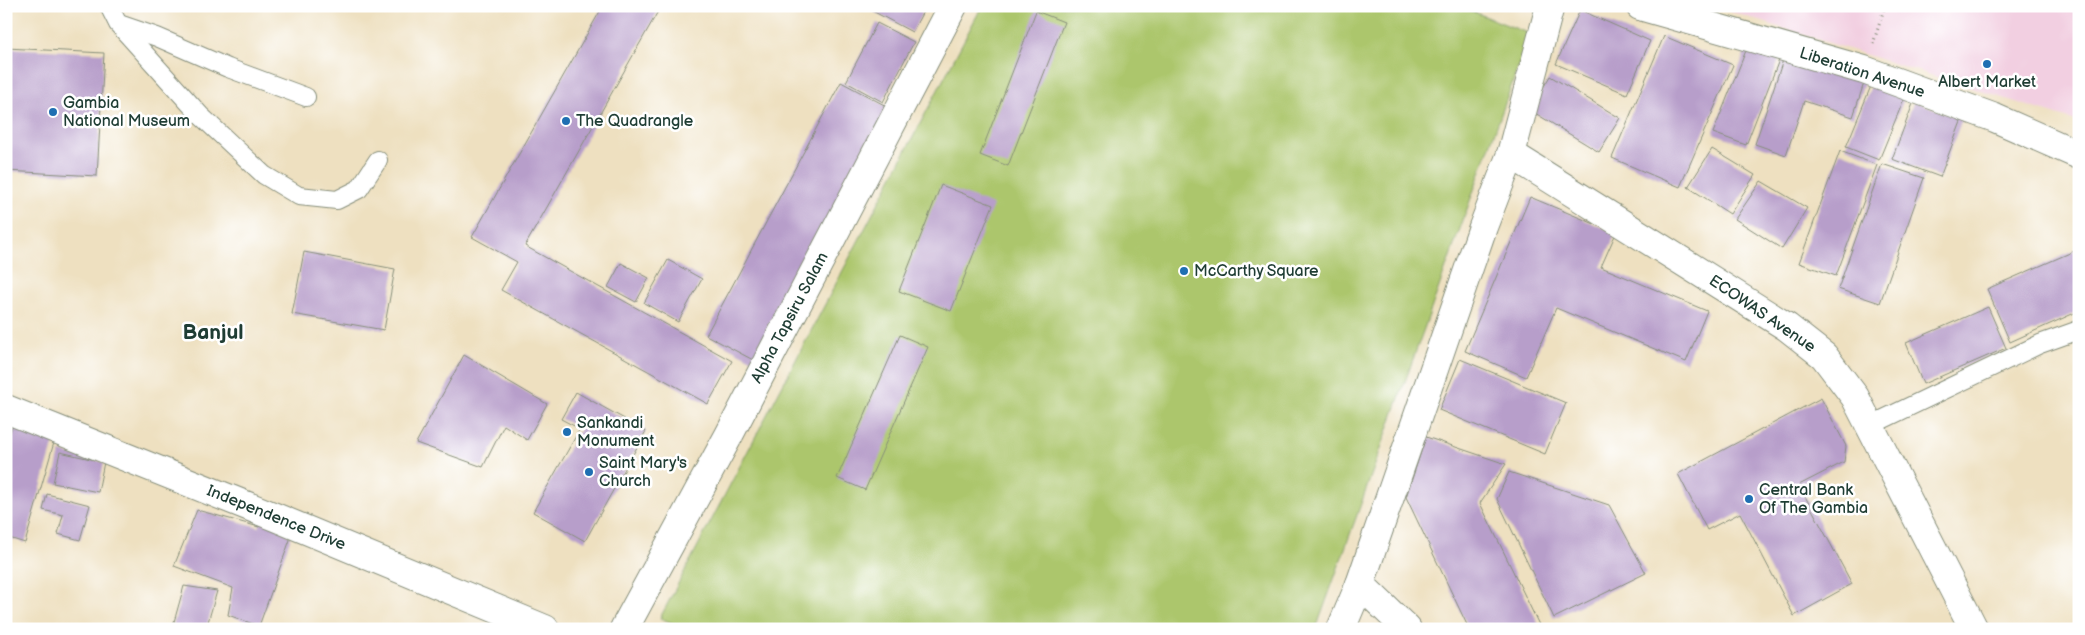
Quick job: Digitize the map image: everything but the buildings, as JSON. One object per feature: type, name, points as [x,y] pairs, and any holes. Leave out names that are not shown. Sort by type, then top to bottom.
[{"type":"main road","name":"Alpha Tapsiru Salam","points":[[624,629],[730,435],[953,6]]},
{"type":"main road","points":[[1342,629],[1360,584],[1483,227],[1511,154],[1550,6]]},
{"type":"main road","name":"Liberation Avenue","points":[[1640,6],[1864,70],[1995,118],[2079,155]]},
{"type":"main road","name":"ECOWAS Avenue","points":[[1511,154],[1787,327],[1824,356],[1855,397],[1974,629]]},
{"type":"main road","name":"Independence Drive","points":[[6,409],[275,517],[545,629]]},
{"type":"main road","points":[[1360,584],[1407,629]]},
{"type":"lane","points":[[109,6],[118,24],[200,115],[264,175],[299,196],[336,200],[359,189],[378,160]]},
{"type":"lane","points":[[118,24],[157,37],[228,68],[306,97]]},
{"type":"lane","points":[[1869,426],[2040,344],[2079,330]]},
{"type":"path","points":[[1864,70],[1886,6]]},
{"type":"shaded area","name":"Albert Market","points":[[1713,6],[2079,6],[2079,122]]},
{"type":"green space","name":"McCarthy Square","points":[[982,6],[1459,6],[1530,34],[1316,629],[687,629],[660,618]]},
{"type":"place","name":"Albert Market","points":[[1987,64]]},
{"type":"place","name":"Gambia National Museum","points":[[53,112]]},
{"type":"place","name":"The Quadrangle","points":[[566,121]]},
{"type":"place","name":"McCarthy Square","points":[[1184,271]]},
{"type":"place","name":"Sankandi Monument","points":[[567,432]]},
{"type":"place","name":"Saint Mary's Church","points":[[589,472]]},
{"type":"place","name":"Central Bank Of The Gambia","points":[[1749,499]]},
{"type":"district","name":"Banjul","points":[[213,332]]}]
